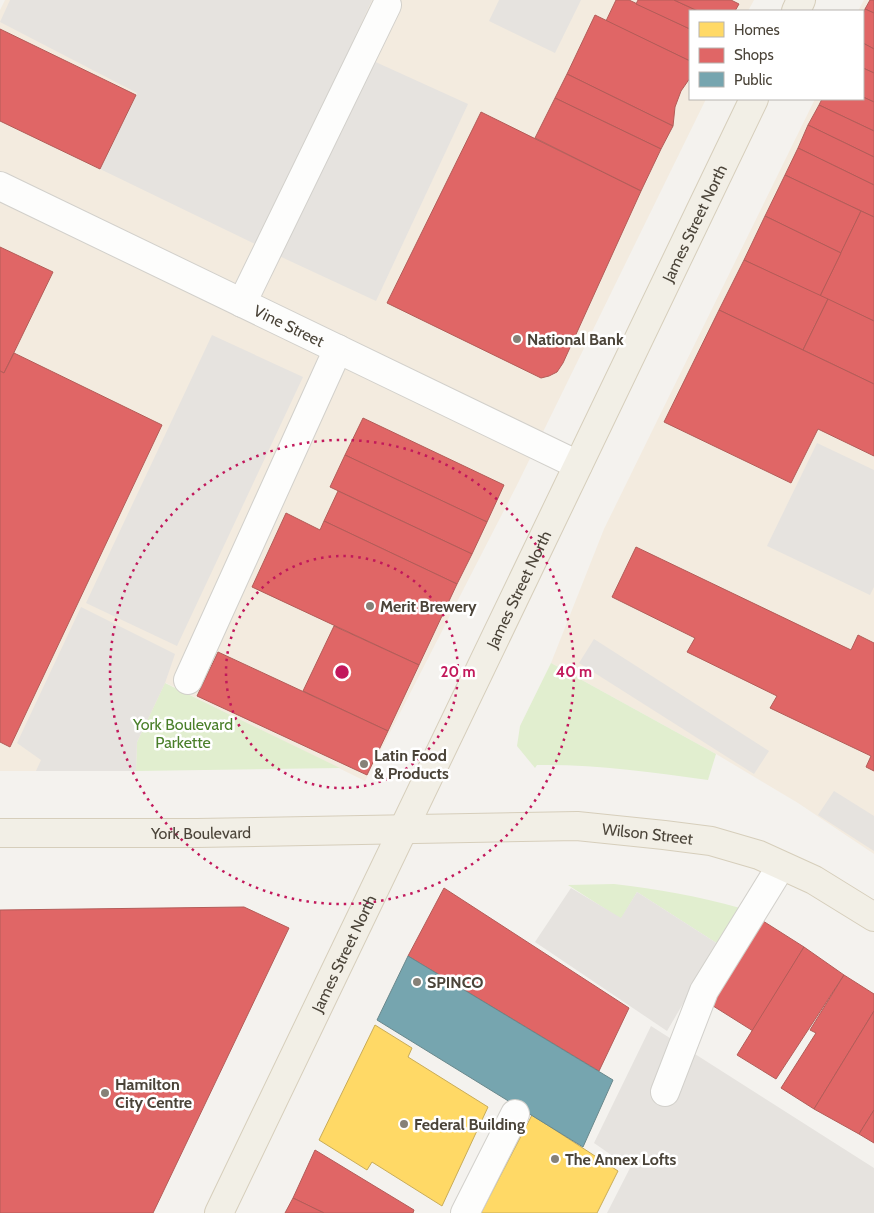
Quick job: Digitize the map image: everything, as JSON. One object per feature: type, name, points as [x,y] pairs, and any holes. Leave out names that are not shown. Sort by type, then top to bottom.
[{"type":"main road","name":"James Street North","points":[[219,1213],[754,100]]},
{"type":"main road","name":"Wilson Street","points":[[402,830],[587,827],[711,841],[759,855],[814,880],[874,917]]},
{"type":"main road","name":"York Boulevard","points":[[0,834],[402,830]]},
{"type":"street","points":[[242,303],[387,5]]},
{"type":"street","name":"Vine Street","points":[[0,186],[578,465]]},
{"type":"street","points":[[188,680],[338,349]]},
{"type":"street","points":[[665,1092],[704,992],[781,866]]},
{"type":"street","points":[[465,1213],[515,1114]]},
{"type":"shaded area","points":[[5,0],[754,0],[749,10],[689,10],[689,100],[706,100],[517,485],[365,781],[166,683],[137,742],[136,771],[0,771],[0,10]]},
{"type":"shaded area","points":[[10,0],[372,0],[259,246],[100,169],[137,93],[0,22]]},
{"type":"shaded area","points":[[499,0],[581,0],[555,53],[489,21]]},
{"type":"shaded area","points":[[864,0],[874,0],[874,854],[798,803],[716,754],[551,663],[604,529],[815,100],[864,100],[864,10],[859,10]]},
{"type":"shaded area","points":[[369,59],[468,104],[376,301],[277,255]]},
{"type":"shaded area","points":[[212,335],[303,377],[177,646],[86,603]]},
{"type":"shaded area","points":[[817,443],[874,470],[874,587],[870,595],[767,546]]},
{"type":"shaded area","points":[[81,607],[175,654],[165,683],[137,742],[136,771],[36,771],[41,760],[17,743]]},
{"type":"shaded area","points":[[594,639],[769,751],[754,774],[579,663]]},
{"type":"shaded area","points":[[834,791],[874,816],[874,851],[818,815]]},
{"type":"shaded area","points":[[571,888],[621,918],[637,892],[718,944],[667,1031],[535,942]]},
{"type":"shaded area","points":[[651,1026],[874,1168],[874,1213],[607,1213],[630,1168],[594,1143]]},
{"type":"green space","points":[[551,663],[716,754],[708,780],[601,767],[537,765],[535,768],[517,746],[520,726]]},
{"type":"green space","name":"York Boulevard Parkette","points":[[165,683],[340,768],[136,771],[137,742]]},
{"type":"green space","points":[[614,884],[678,893],[740,908],[718,944],[637,892],[621,919],[568,885]]},
{"type":"building: Homes","name":"Federal Building","points":[[375,1025],[412,1048],[408,1057],[488,1107],[442,1206],[372,1162],[367,1170],[319,1140]]},
{"type":"building: Homes","name":"The Annex Lofts","points":[[532,1115],[618,1171],[597,1213],[481,1213]]},
{"type":"building: Shops","points":[[616,0],[629,0],[689,29],[689,61],[606,21]]},
{"type":"building: Shops","points":[[638,0],[674,0],[696,10],[689,10],[689,29],[636,4]]},
{"type":"building: Shops","points":[[674,0],[731,0],[739,4],[736,10],[696,10]]},
{"type":"building: Shops","points":[[870,0],[874,0],[874,13],[865,9]]},
{"type":"building: Shops","points":[[865,9],[874,13],[874,49],[864,44]]},
{"type":"building: Shops","points":[[595,15],[689,61],[689,79],[681,91],[675,107],[673,126],[567,74]]},
{"type":"building: Shops","points":[[0,29],[136,95],[100,169],[0,121]]},
{"type":"building: Shops","points":[[864,44],[874,49],[874,73],[864,68]]},
{"type":"building: Shops","points":[[864,68],[874,73],[874,102],[864,97]]},
{"type":"building: Shops","points":[[567,74],[673,126],[661,149],[555,98]]},
{"type":"building: Shops","points":[[864,97],[874,102],[874,131],[819,105],[822,100],[864,100]]},
{"type":"building: Shops","points":[[555,98],[661,149],[641,191],[535,138]]},
{"type":"building: Shops","points":[[819,105],[874,131],[874,157],[808,125]]},
{"type":"building: Shops","points":[[481,112],[641,191],[563,363],[557,372],[541,378],[387,303]]},
{"type":"building: Shops","points":[[808,125],[874,157],[874,185],[798,148]]},
{"type":"building: Shops","points":[[798,148],[874,185],[874,217],[785,175]]},
{"type":"building: Shops","points":[[785,175],[861,211],[841,253],[765,216]]},
{"type":"building: Shops","points":[[861,211],[874,217],[874,321],[820,296]]},
{"type":"building: Shops","points":[[765,216],[841,253],[820,296],[744,260]]},
{"type":"building: Shops","points":[[0,247],[53,272],[4,373],[0,371]]},
{"type":"building: Shops","points":[[744,260],[828,299],[803,350],[719,310]]},
{"type":"building: Shops","points":[[828,299],[874,321],[874,384],[803,350]]},
{"type":"building: Shops","points":[[719,310],[874,384],[874,456],[818,429],[791,483],[664,422]]},
{"type":"building: Shops","points":[[14,353],[162,425],[10,747],[0,742],[0,371],[4,373]]},
{"type":"building: Shops","points":[[363,418],[504,485],[487,522],[345,455]]},
{"type":"building: Shops","points":[[345,455],[487,522],[472,554],[330,487]]},
{"type":"building: Shops","points":[[338,491],[472,554],[457,584],[324,521]]},
{"type":"building: Shops","name":"Merit Brewery","points":[[286,513],[320,530],[324,521],[457,584],[419,665],[252,587]]},
{"type":"building: Shops","points":[[636,547],[851,650],[858,635],[874,643],[874,771],[866,767],[871,756],[770,708],[777,696],[687,652],[695,638],[612,597]]},
{"type":"building: Shops","points":[[334,626],[419,665],[388,731],[303,691]]},
{"type":"building: Shops","points":[[218,652],[388,731],[367,775],[197,696]]},
{"type":"building: Shops","points":[[444,888],[629,1008],[599,1071],[408,956]]},
{"type":"building: Shops","name":"Hamilton City Centre","points":[[244,907],[289,928],[153,1213],[0,1213],[0,910]]},
{"type":"building: Shops","points":[[763,921],[804,947],[753,1031],[710,1004]]},
{"type":"building: Shops","points":[[804,947],[844,975],[776,1079],[737,1055]]},
{"type":"building: Shops","points":[[844,975],[874,994],[874,1011],[814,1109],[781,1088],[816,1033],[810,1030]]},
{"type":"building: Shops","points":[[874,1011],[874,1110],[859,1134],[814,1109]]},
{"type":"building: Shops","points":[[874,1110],[874,1143],[859,1134]]},
{"type":"building: Shops","points":[[315,1150],[414,1210],[413,1213],[324,1213],[293,1198]]},
{"type":"building: Shops","points":[[293,1198],[324,1213],[285,1213]]},
{"type":"building: Public","points":[[408,956],[613,1080],[583,1147],[377,1020]]},
{"type":"place","name":"National Bank","points":[[517,339]]},
{"type":"place","name":"Merit Brewery","points":[[370,606]]},
{"type":"place","name":"Latin Food & Products","points":[[364,764]]},
{"type":"place","name":"SPINCO","points":[[417,982]]},
{"type":"place","name":"Hamilton City Centre","points":[[105,1093]]},
{"type":"place","name":"Federal Building","points":[[404,1124]]},
{"type":"place","name":"The Annex Lofts","points":[[555,1159]]}]
